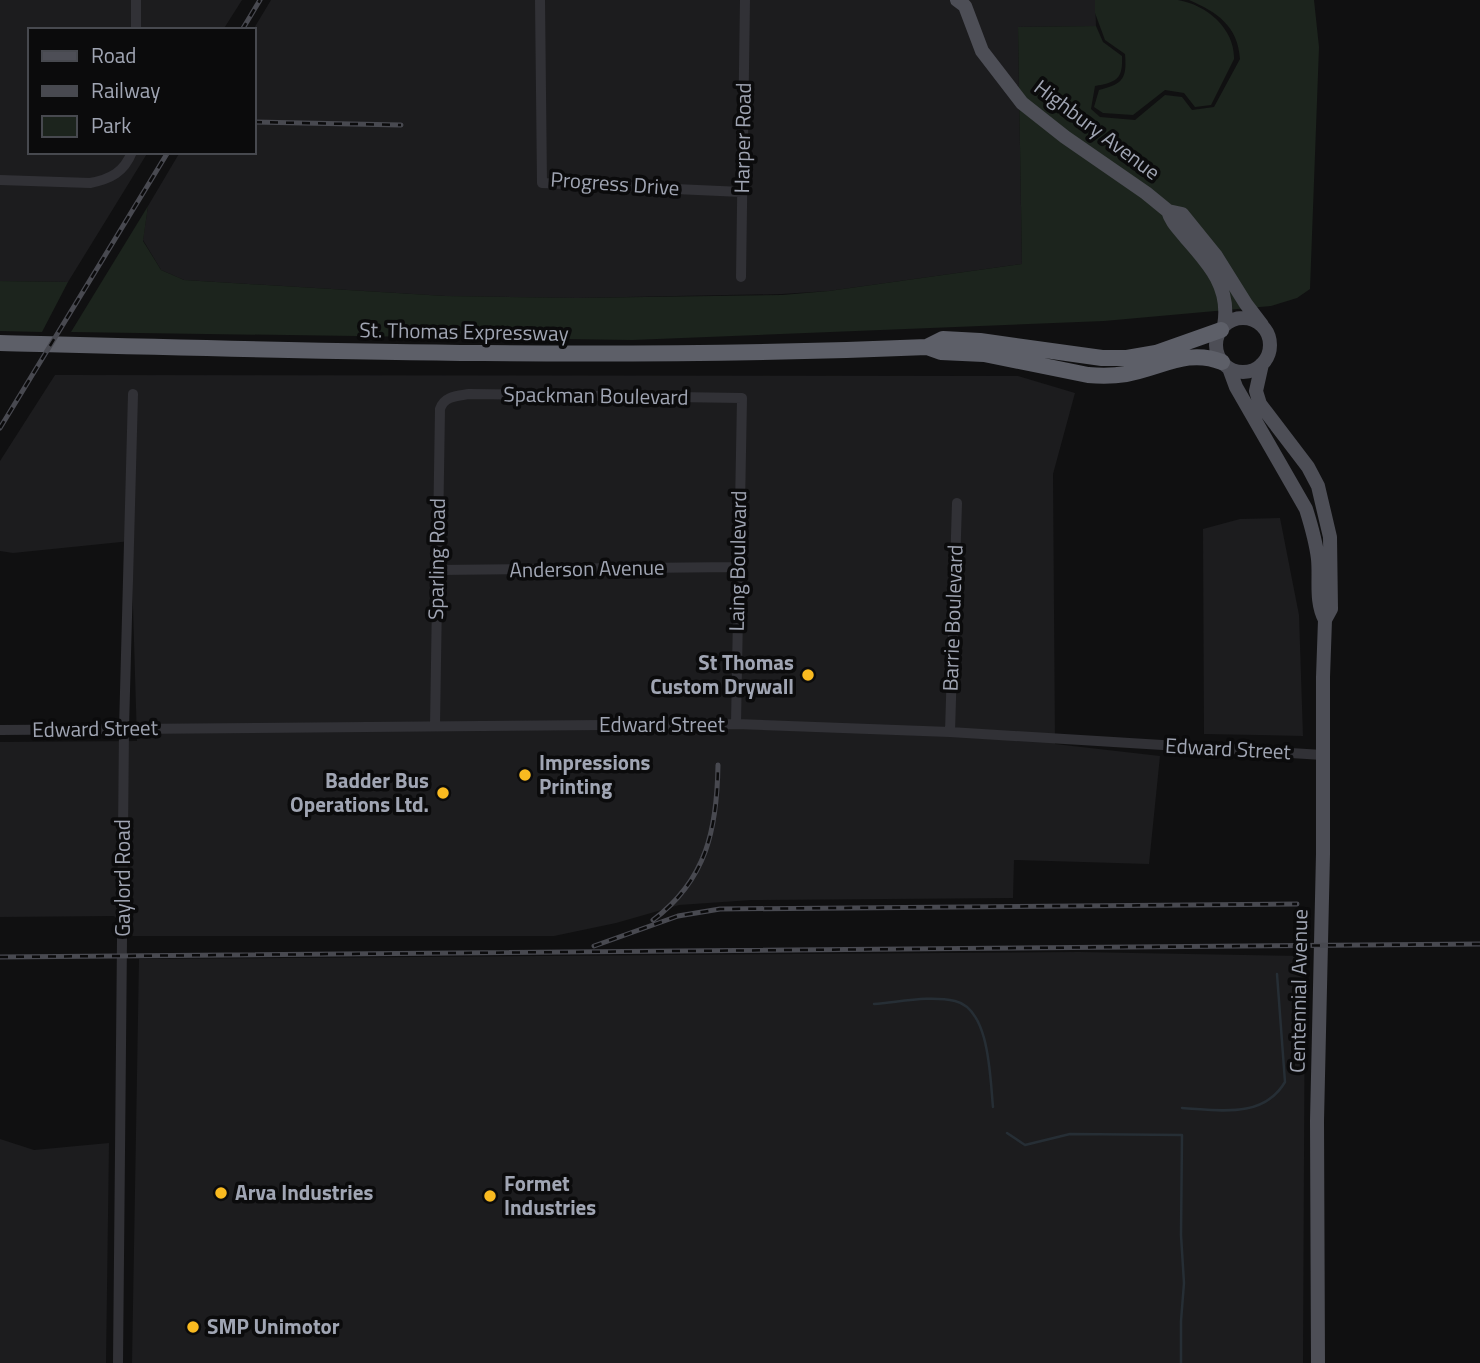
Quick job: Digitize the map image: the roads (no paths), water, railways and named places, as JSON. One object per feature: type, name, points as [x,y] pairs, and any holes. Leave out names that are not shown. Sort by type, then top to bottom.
[{"type":"highway","name":"St. Thomas Expressway","points":[[927,347],[943,339],[967,340],[1102,358],[1127,358],[1156,353],[1222,328]]},
{"type":"highway","name":"St. Thomas Expressway","points":[[0,344],[549,355],[722,354],[927,347],[942,352],[984,354],[1088,375],[1125,374],[1187,357],[1210,358],[1226,365]]},
{"type":"main road","name":"Highbury Avenue","points":[[963,2],[982,51],[1023,103],[1065,137],[1168,211],[1182,214],[1216,256],[1262,325]]},
{"type":"main road","name":"Highbury Avenue","points":[[1168,211],[1171,220],[1222,286],[1226,307],[1222,328]]},
{"type":"main road","points":[[1237,318],[1246,318],[1262,325],[1267,332],[1270,349],[1262,364],[1246,371],[1226,365],[1216,345],[1222,328],[1237,318]]},
{"type":"main road","name":"Centennial Avenue","points":[[1262,364],[1256,391],[1260,404],[1308,467],[1318,486],[1326,512],[1330,537],[1331,610],[1325,620]]},
{"type":"main road","name":"Centennial Avenue","points":[[1226,365],[1306,509],[1313,529],[1318,561],[1319,609],[1325,620],[1317,1121],[1318,1363]]},
{"type":"street","points":[[136,0],[136,28]]},
{"type":"street","name":"Progress Drive","points":[[540,0],[542,183],[742,192]]},
{"type":"street","name":"Harper Road","points":[[741,277],[745,0]]},
{"type":"street","points":[[0,180],[90,183],[104,181],[122,169],[131,154]]},
{"type":"street","name":"Gaylord Road","points":[[118,1363],[124,729],[132,394]]},
{"type":"street","name":"Spackman Boulevard","points":[[451,397],[469,394],[742,398]]},
{"type":"street","name":"Sparling Road","points":[[435,726],[440,409],[442,402],[451,397]]},
{"type":"street","name":"Laing Boulevard","points":[[736,724],[742,398]]},
{"type":"street","name":"Barrie Boulevard","points":[[950,732],[957,503]]},
{"type":"street","name":"Anderson Avenue","points":[[437,570],[738,567]]},
{"type":"street","name":"Edward Street","points":[[0,730],[736,724],[950,732],[1323,755]]},
{"type":"waterway","points":[[1182,1108],[1239,1110],[1252,1107],[1276,1094],[1285,1082],[1277,974]]},
{"type":"waterway","points":[[874,1004],[935,999],[955,1001],[967,1007],[982,1030],[989,1063],[993,1107]]},
{"type":"waterway","points":[[1007,1133],[1025,1145],[1070,1134],[1182,1135],[1181,1235],[1184,1283],[1181,1363]]},
{"type":"railway","points":[[243,28],[260,0]]},
{"type":"railway","points":[[256,122],[401,125]]},
{"type":"railway","points":[[0,428],[167,154]]},
{"type":"railway","points":[[653,920],[686,888],[705,851],[715,810],[718,765]]},
{"type":"railway","points":[[594,946],[678,916],[720,909],[1297,904]]},
{"type":"railway","points":[[0,957],[1480,944]]},
{"type":"place","name":"St Thomas Custom Drywall","points":[[808,675]]},
{"type":"place","name":"Impressions Printing","points":[[525,775]]},
{"type":"place","name":"Badder Bus Operations Ltd.","points":[[443,793]]},
{"type":"place","name":"Arva Industries","points":[[221,1193]]},
{"type":"place","name":"Formet Industries","points":[[490,1196]]},
{"type":"place","name":"SMP Unimotor","points":[[193,1327]]}]
